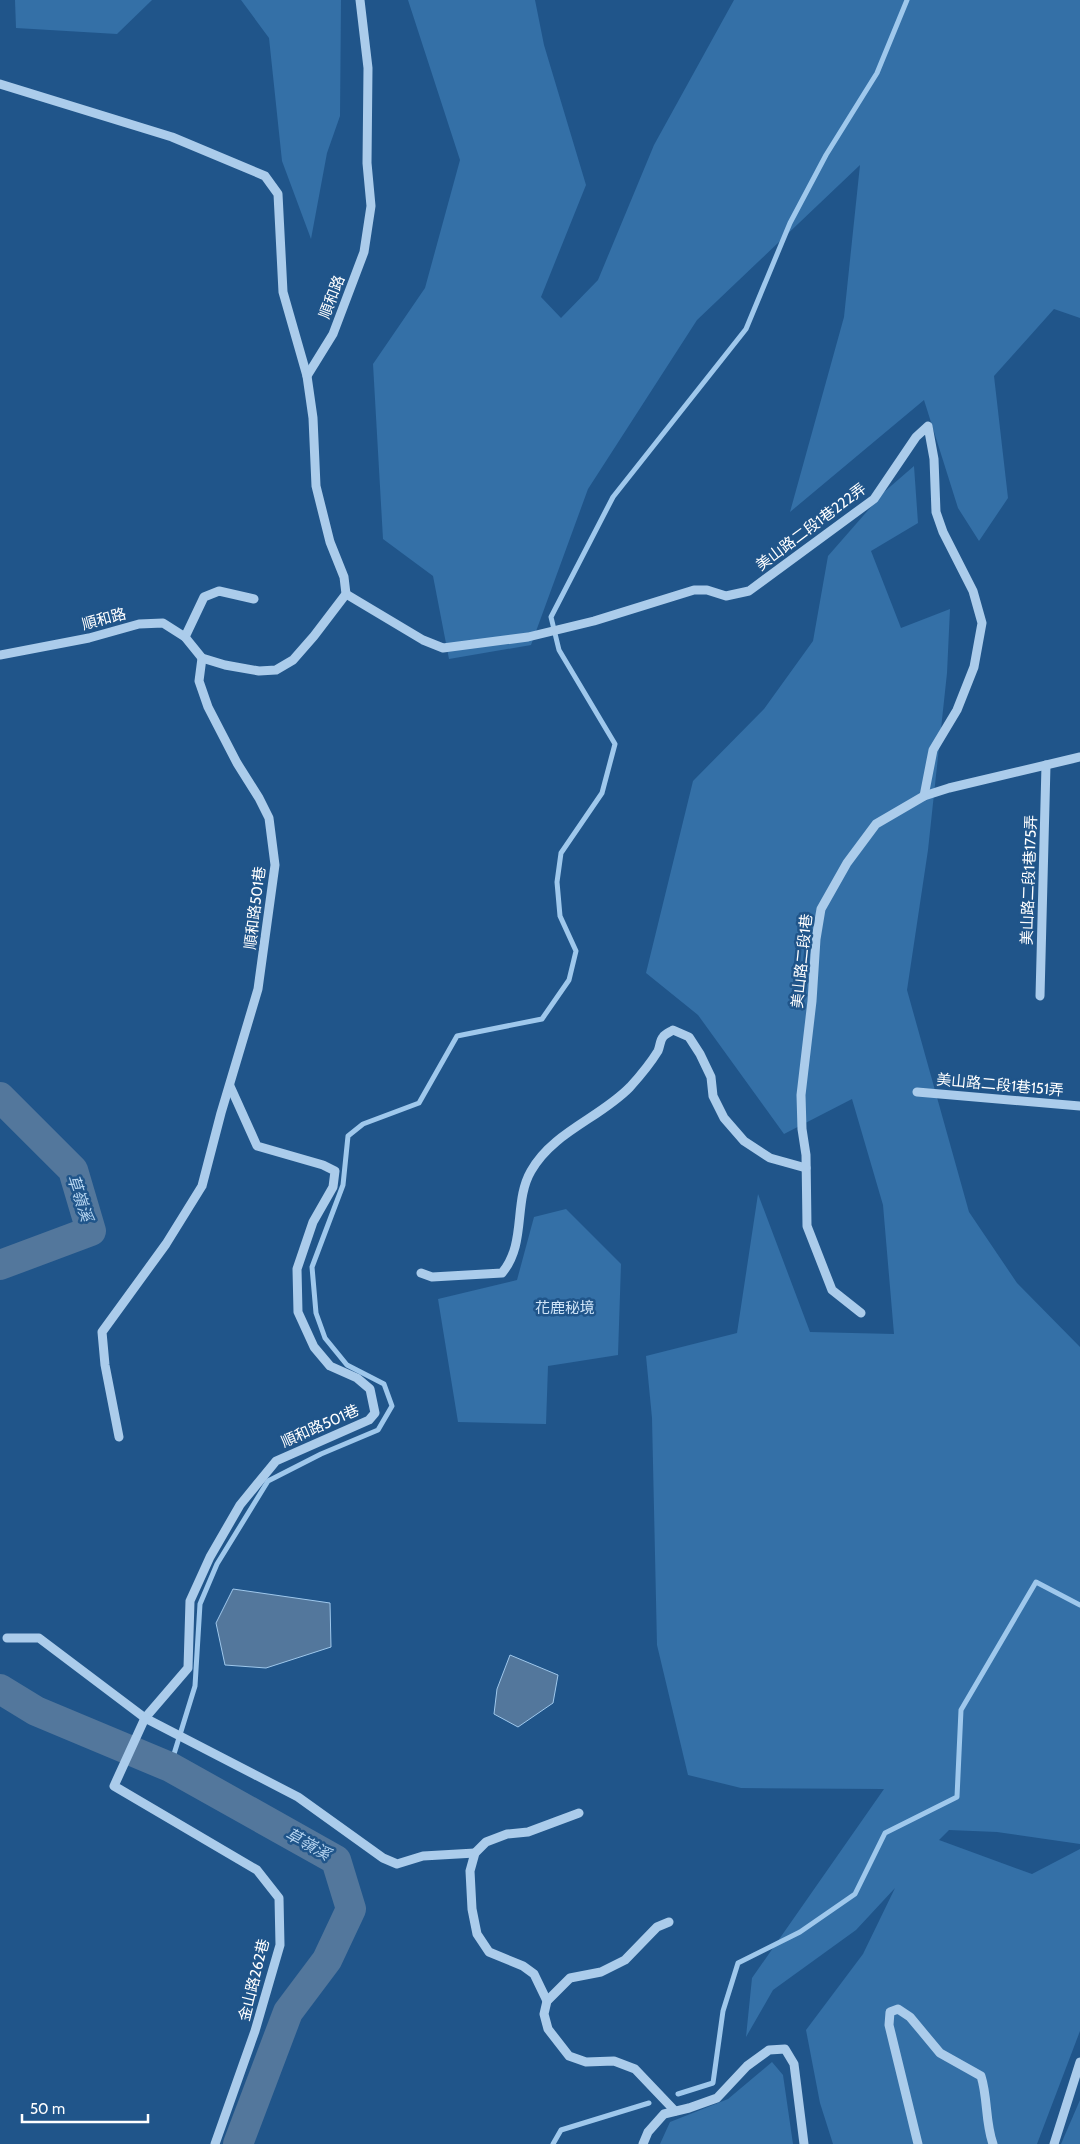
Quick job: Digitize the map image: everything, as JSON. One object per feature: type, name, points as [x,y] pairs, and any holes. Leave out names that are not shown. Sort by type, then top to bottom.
[{"type":"street","name":"順和路","points":[[307,376],[333,334],[364,252],[371,206],[367,163],[368,68],[360,0]]},
{"type":"street","points":[[0,84],[172,137],[265,176],[278,194],[283,292],[307,376],[313,418],[316,486],[330,542],[344,577],[346,594],[293,660],[276,670],[259,671],[225,665],[202,658]]},
{"type":"street","name":"美山路二段1巷222弄","points":[[346,594],[423,640],[443,648],[528,637],[694,590],[708,590],[726,596],[749,591],[874,499],[916,437],[928,426],[934,459],[936,512],[943,532],[973,591],[982,623],[974,667],[957,710],[933,750],[924,796]]},
{"type":"street","points":[[186,637],[204,597],[219,591],[254,599]]},
{"type":"street","name":"順和路","points":[[0,656],[89,638],[139,624],[163,623],[186,637],[202,658]]},
{"type":"street","name":"順和路501巷","points":[[119,1437],[105,1365],[102,1332],[166,1244],[202,1186],[258,989],[275,865],[268,818],[259,798],[237,764],[208,707],[198,681],[202,658]]},
{"type":"street","name":"美山路二段1巷","points":[[861,1313],[832,1290],[807,1226],[806,1168],[801,1095],[812,1001],[816,939],[821,909],[847,863],[876,824],[924,796],[949,788],[1080,757]]},
{"type":"street","name":"美山路二段1巷175弄","points":[[1040,996],[1046,765]]},
{"type":"street","points":[[421,1273],[432,1277],[502,1273],[507,1267],[520,1232],[524,1192],[531,1171],[556,1141],[628,1089],[646,1069],[658,1050],[663,1036],[673,1030],[689,1037],[710,1077],[713,1096],[724,1118],[744,1140],[770,1158],[806,1168]]},
{"type":"street","name":"順和路501巷","points":[[114,1786],[145,1718],[188,1668],[190,1601],[210,1557],[240,1505],[276,1461],[369,1420],[375,1413],[370,1389],[357,1378],[330,1366],[314,1347],[298,1312],[297,1269],[313,1222],[333,1187],[335,1171],[323,1165],[257,1146],[230,1086]]},
{"type":"street","name":"美山路二段1巷151弄","points":[[917,1092],[1080,1106]]},
{"type":"street","points":[[7,1638],[39,1638],[145,1718],[298,1797],[383,1858],[397,1864],[424,1856],[475,1853]]},
{"type":"street","name":"金山路262巷","points":[[114,1786],[257,1870],[279,1898],[280,1945],[255,2031],[214,2144]]},
{"type":"street","points":[[547,2001],[534,1974],[523,1966],[489,1952],[477,1934],[472,1909],[470,1871],[475,1853],[486,1842],[507,1834],[528,1832],[579,1813]]},
{"type":"street","points":[[669,1922],[656,1927],[625,1960],[600,1972],[570,1978],[547,2001],[544,2014],[548,2029],[569,2056],[586,2062],[614,2061],[634,2068],[675,2111]]},
{"type":"street","points":[[918,2144],[889,2025],[890,2012],[898,2010],[910,2017],[940,2053],[981,2076],[986,2091],[988,2131],[993,2144]]},
{"type":"street","points":[[643,2144],[648,2132],[664,2114],[717,2098],[747,2066],[769,2050],[786,2049],[794,2064],[804,2144]]},
{"type":"street","points":[[1054,2144],[1080,2062]]},
{"type":"green space","points":[[15,0],[152,0],[117,34],[16,28]]},
{"type":"green space","points":[[241,0],[341,0],[340,116],[327,153],[311,239],[282,161],[269,38]]},
{"type":"green space","points":[[408,0],[535,0],[544,45],[586,185],[541,297],[561,318],[598,280],[654,145],[734,0],[1080,0],[1080,318],[1054,309],[994,376],[1008,498],[979,541],[958,508],[924,400],[790,512],[844,317],[860,165],[697,320],[588,489],[531,645],[449,659],[433,576],[383,539],[373,364],[425,288],[460,160]]},
{"type":"green space","points":[[914,466],[918,523],[871,551],[901,628],[950,609],[947,673],[928,850],[907,990],[969,1212],[1017,1283],[1080,1347],[1080,1844],[997,1832],[949,1830],[939,1840],[1032,1874],[1080,1849],[1080,2031],[1037,2144],[833,2144],[820,2103],[806,2030],[863,1954],[895,1888],[856,1930],[773,1990],[746,2037],[752,1978],[884,1789],[741,1788],[688,1775],[657,1645],[652,1418],[646,1356],[737,1333],[758,1194],[810,1332],[894,1334],[883,1205],[852,1099],[784,1134],[698,1015],[646,973],[693,781],[764,709],[813,641],[828,556],[884,492]]},
{"type":"green space","name":"花鹿秘境","points":[[566,1209],[621,1264],[618,1355],[548,1366],[546,1424],[458,1422],[438,1299],[517,1280],[534,1217]]},
{"type":"green space","points":[[772,2062],[783,2075],[793,2144],[660,2144],[670,2122],[728,2099]]},
{"type":"green space","points":[[1080,2100],[1080,2144],[1061,2144]]},
{"type":"shaded area","points":[[233,1589],[330,1603],[331,1647],[266,1668],[225,1665],[216,1623]]},
{"type":"shaded area","points":[[510,1655],[558,1675],[553,1703],[518,1727],[494,1714],[497,1689]]},
{"type":"waterway","points":[[170,1767],[195,1686],[200,1604],[217,1564],[268,1481],[321,1454],[378,1430],[392,1406],[384,1384],[347,1365],[325,1338],[316,1313],[312,1267],[343,1185],[348,1136],[363,1124],[419,1103],[457,1036],[542,1019],[569,980],[576,951],[560,916],[557,882],[561,853],[602,793],[615,744],[559,650],[551,617],[613,497],[746,329],[790,223],[826,155],[877,73],[907,0]]},
{"type":"waterway","name":"草嶺溪","points":[[0,1097],[73,1170],[91,1231],[0,1265]]},
{"type":"waterway","points":[[678,2094],[713,2083],[723,2011],[738,1963],[800,1932],[855,1894],[885,1833],[957,1797],[961,1710],[1036,1582],[1080,1605]]},
{"type":"waterway","name":"草嶺溪","points":[[0,1689],[36,1711],[170,1767],[336,1860],[351,1909],[327,1960],[288,2012],[238,2144]]},
{"type":"waterway","points":[[553,2144],[561,2130],[649,2103]]}]
